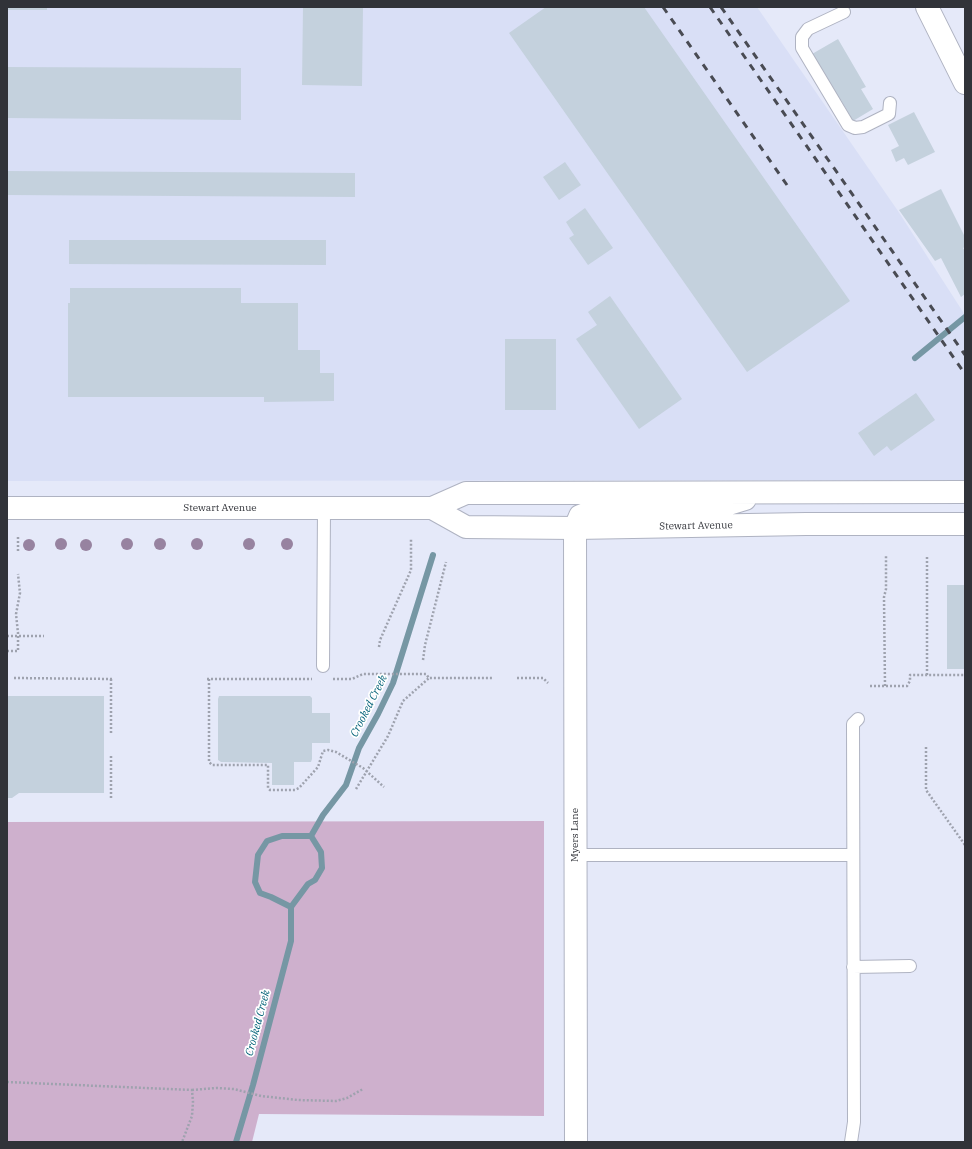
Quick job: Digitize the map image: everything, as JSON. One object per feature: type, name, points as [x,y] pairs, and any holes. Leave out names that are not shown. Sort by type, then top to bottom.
[{"type":"main road","points":[[927,7],[965,83]]},
{"type":"main road","points":[[575,528],[580,516],[593,511],[708,510],[769,492]]},
{"type":"main road","name":"Stewart Avenue","points":[[7,508],[432,508],[466,493],[965,492]]},
{"type":"main road","name":"Stewart Avenue","points":[[432,508],[466,527],[575,528],[791,524],[965,524]]},
{"type":"main road","name":"Myers Lane","points":[[575,528],[576,1142]]},
{"type":"lane","points":[[844,12],[808,29],[802,37],[802,48],[848,125],[855,128],[863,127],[889,114],[890,103]]},
{"type":"lane","points":[[323,666],[324,508]]},
{"type":"lane","points":[[851,1142],[854,1122],[853,724],[858,719]]},
{"type":"lane","points":[[575,855],[853,855]]},
{"type":"lane","points":[[853,967],[910,966]]},
{"type":"path","points":[[18,537],[18,552]]},
{"type":"path","points":[[379,647],[380,640],[411,570],[411,538]]},
{"type":"path","points":[[885,686],[884,597],[886,589],[886,556]]},
{"type":"path","points":[[927,556],[927,675]]},
{"type":"path","points":[[423,660],[425,646],[446,562]]},
{"type":"path","points":[[7,651],[18,651],[16,614],[20,594],[18,574]]},
{"type":"path","points":[[7,636],[44,636]]},
{"type":"path","points":[[328,679],[352,679],[363,674],[426,674],[429,678]]},
{"type":"path","points":[[870,686],[907,686],[910,682],[910,675],[965,675]]},
{"type":"path","points":[[14,678],[112,679],[111,733]]},
{"type":"path","points":[[356,789],[388,736],[407,695],[429,678],[492,678]]},
{"type":"path","points":[[517,678],[543,678],[548,683]]},
{"type":"path","points":[[312,679],[208,679],[209,762],[212,765],[268,765],[268,788],[270,790],[295,790],[299,788],[318,767],[323,752],[328,750],[336,752],[363,768],[384,787]]},
{"type":"path","points":[[926,747],[926,790],[965,845]]},
{"type":"path","points":[[111,756],[111,799]]},
{"type":"path","points":[[263,783],[268,783]]},
{"type":"path","points":[[7,1082],[192,1090],[216,1088],[234,1089],[261,1096],[298,1100],[336,1101],[347,1098],[363,1089]]},
{"type":"path","points":[[182,1142],[192,1116],[192,1090]]},
{"type":"shaded area","points":[[7,7],[757,7],[898,211],[965,315],[965,480],[7,481]]},
{"type":"shaded area","points":[[544,821],[544,1116],[259,1114],[252,1142],[7,1142],[7,822]]},
{"type":"building","points":[[7,7],[47,7],[47,10],[7,10]]},
{"type":"building","points":[[303,7],[363,7],[362,86],[302,85]]},
{"type":"building","points":[[546,7],[644,7],[850,301],[747,372],[509,33]]},
{"type":"building","points":[[838,39],[866,87],[861,89],[873,109],[853,121],[812,54]]},
{"type":"building","points":[[7,67],[241,68],[241,120],[7,118]]},
{"type":"building","points":[[914,112],[935,152],[908,165],[904,158],[896,162],[891,150],[899,146],[888,125]]},
{"type":"building","points":[[565,162],[581,185],[559,200],[543,177]]},
{"type":"building","points":[[7,171],[355,173],[355,197],[7,195]]},
{"type":"building","points":[[941,189],[965,237],[965,247],[963,248],[965,251],[965,294],[961,297],[941,258],[935,261],[899,210]]},
{"type":"building","points":[[585,208],[613,248],[588,265],[569,238],[574,235],[566,222]]},
{"type":"building","points":[[69,240],[326,240],[326,265],[69,264]]},
{"type":"building","points":[[70,288],[241,288],[241,303],[298,303],[298,350],[320,350],[320,373],[334,373],[334,401],[264,402],[264,397],[68,397],[68,303],[70,303]]},
{"type":"building","points":[[610,296],[682,399],[639,429],[576,339],[597,325],[588,312]]},
{"type":"building","points":[[505,339],[556,339],[556,410],[505,410]]},
{"type":"building","points":[[916,393],[935,420],[891,451],[887,446],[874,456],[858,433]]},
{"type":"building","points":[[947,585],[965,585],[965,669],[947,669]]},
{"type":"building","points":[[7,696],[104,696],[104,793],[19,793],[12,798],[7,798]]},
{"type":"building","points":[[219,696],[310,696],[312,698],[312,713],[330,713],[330,743],[312,743],[311,762],[294,762],[294,785],[272,785],[272,763],[221,762],[218,760]]},
{"type":"waterway","name":"Crooked Creek","points":[[915,358],[965,317]]},
{"type":"waterway","name":"Crooked Creek","points":[[236,1142],[253,1085],[291,941],[291,907],[308,884],[315,880],[322,868],[321,852],[311,836],[323,815],[346,785],[359,748],[393,683],[433,555]]},
{"type":"waterway","name":"Crooked Creek","points":[[291,907],[260,893],[255,882],[258,855],[267,841],[282,836],[311,836]]},
{"type":"railway","points":[[663,7],[787,185]]},
{"type":"railway","points":[[710,7],[965,374]]},
{"type":"railway","points":[[721,7],[965,355]]}]
